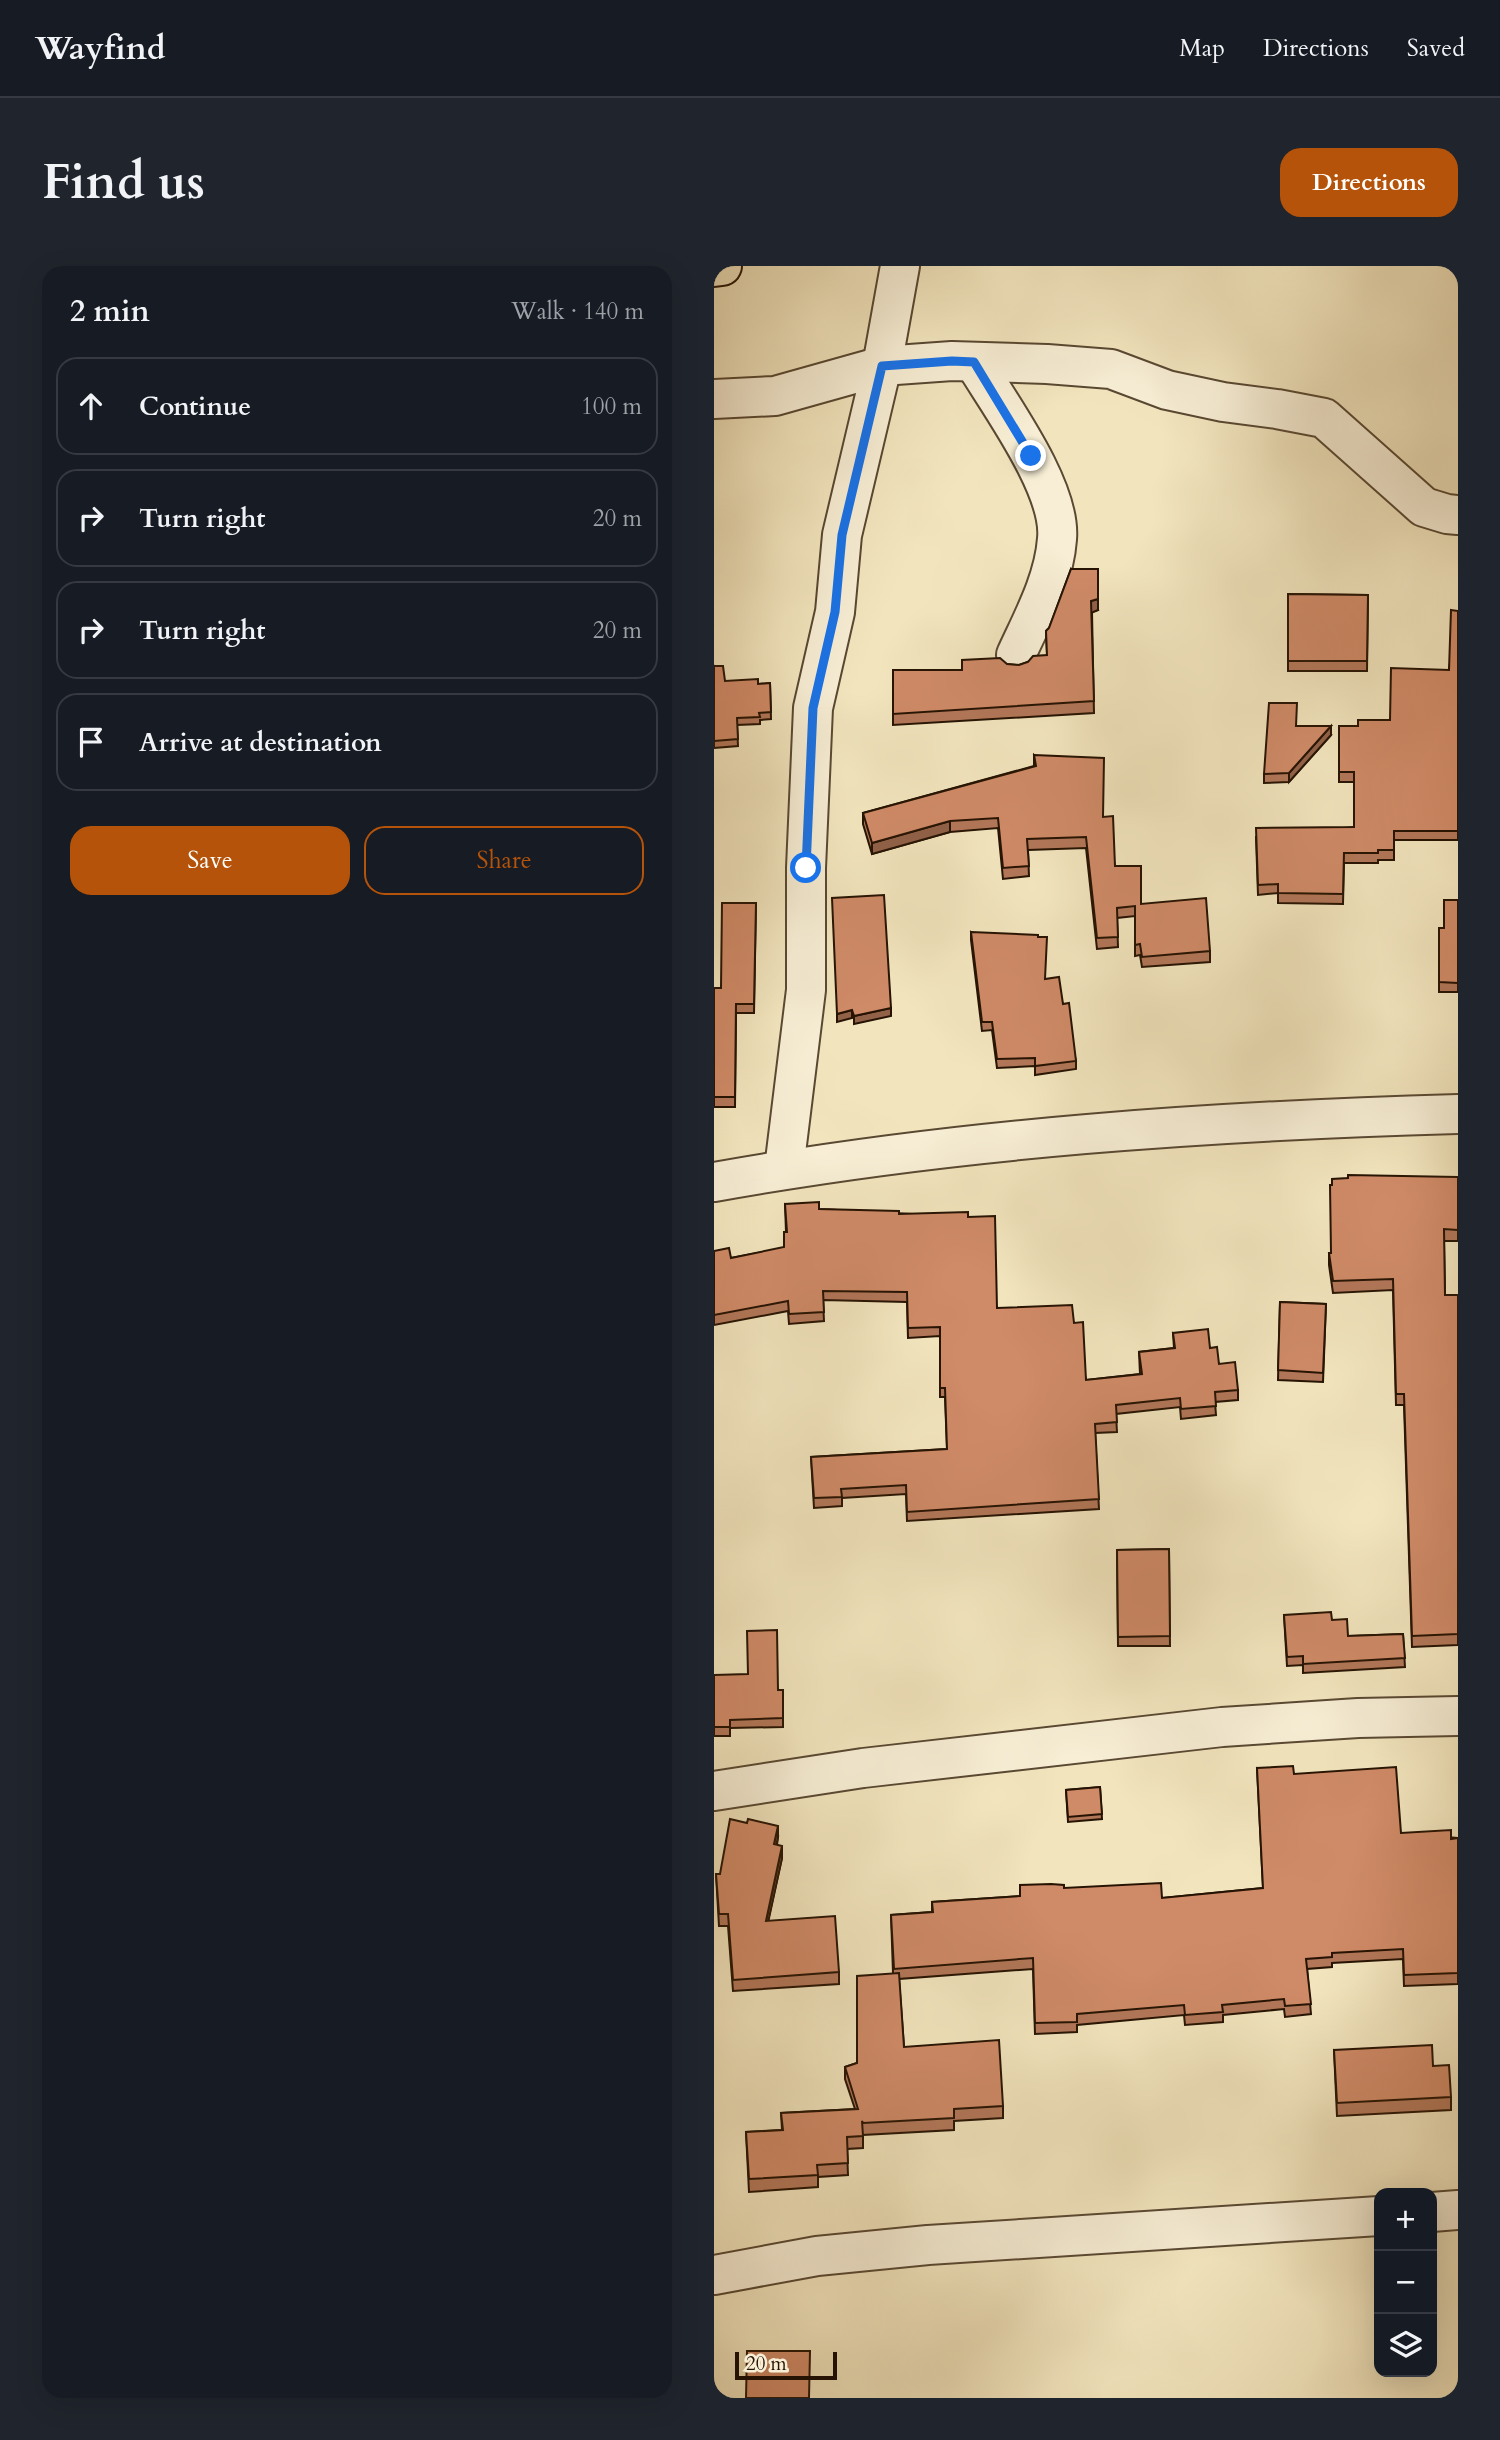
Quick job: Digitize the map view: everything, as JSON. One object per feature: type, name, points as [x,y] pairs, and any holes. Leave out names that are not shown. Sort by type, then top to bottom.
[{"type":"highway","points":[[714,267],[722,266]]},
{"type":"street","points":[[784,1169],[806,990],[806,868],[813,708],[835,612],[842,535],[882,366],[900,266]]},
{"type":"street","points":[[714,400],[775,396],[882,366],[952,361],[1111,369],[1167,390],[1324,418],[1424,507],[1458,515]]},
{"type":"street","points":[[974,362],[1031,456],[1053,506],[1058,536],[1055,560],[1045,589],[1016,655]]},
{"type":"street","points":[[714,1182],[784,1169],[960,1146],[1316,1118],[1458,1114]]},
{"type":"street","points":[[715,1794],[863,1768],[1222,1727],[1358,1718],[1458,1716]]},
{"type":"street","points":[[1437,2212],[1458,2210]]},
{"type":"street","points":[[714,2275],[817,2256],[928,2245],[1374,2216]]},
{"type":"building","points":[[1071,569],[1098,569],[1098,599],[1091,601],[1094,701],[893,714],[893,670],[962,670],[962,660],[1000,658],[1007,664],[1019,665],[1028,662],[1033,656],[1047,655],[1046,631]]},
{"type":"building","points":[[1288,594],[1368,595],[1367,661],[1288,661]]},
{"type":"building","points":[[1451,610],[1458,611],[1458,831],[1394,831],[1394,850],[1344,853],[1343,894],[1278,893],[1278,884],[1258,885],[1256,828],[1354,827],[1354,772],[1339,772],[1339,726],[1358,726],[1358,720],[1390,720],[1391,668],[1449,670]]},
{"type":"building","points":[[714,666],[723,666],[725,681],[758,679],[758,684],[770,683],[771,712],[759,713],[760,717],[737,718],[738,739],[714,741]]},
{"type":"building","points":[[1269,703],[1297,703],[1296,726],[1331,726],[1289,773],[1264,774]]},
{"type":"building","points":[[1034,755],[1104,758],[1103,817],[1113,816],[1115,866],[1141,866],[1141,904],[1206,898],[1210,951],[1142,957],[1140,944],[1135,945],[1135,906],[1117,908],[1118,937],[1097,938],[1086,837],[1027,839],[1029,866],[1003,868],[998,818],[950,821],[872,843],[863,813],[1036,766]]},
{"type":"building","points":[[884,895],[891,1008],[854,1016],[852,1010],[837,1014],[832,898]]},
{"type":"building","points":[[1444,900],[1458,900],[1458,983],[1439,982],[1439,928],[1444,928]]},
{"type":"building","points":[[722,903],[756,903],[754,1004],[736,1004],[735,1097],[714,1097],[714,988],[721,988]]},
{"type":"building","points":[[971,932],[1047,937],[1045,979],[1059,977],[1063,1004],[1069,1003],[1076,1061],[1035,1066],[1035,1058],[997,1059],[992,1022],[982,1022]]},
{"type":"building","points":[[1348,1175],[1458,1177],[1458,1230],[1444,1229],[1445,1295],[1458,1295],[1458,1634],[1412,1636],[1404,1394],[1396,1394],[1393,1279],[1333,1281],[1329,1253],[1330,1185],[1332,1179],[1348,1178]]},
{"type":"building","points":[[819,1202],[819,1209],[899,1211],[899,1214],[968,1212],[968,1217],[995,1216],[997,1308],[1072,1305],[1074,1323],[1083,1322],[1086,1380],[1142,1374],[1139,1352],[1175,1348],[1173,1333],[1208,1329],[1210,1348],[1217,1347],[1219,1364],[1235,1362],[1238,1390],[1215,1392],[1216,1406],[1181,1409],[1180,1398],[1116,1405],[1117,1422],[1095,1424],[1099,1499],[907,1512],[906,1485],[841,1489],[842,1497],[814,1498],[811,1457],[947,1449],[945,1388],[940,1388],[940,1327],[908,1328],[907,1292],[823,1291],[824,1312],[789,1314],[788,1301],[714,1315],[714,1251],[729,1248],[731,1258],[784,1247],[784,1232],[787,1232],[785,1204]]},
{"type":"building","points":[[1280,1302],[1326,1304],[1323,1373],[1278,1370]]},
{"type":"building","points":[[1169,1549],[1170,1636],[1118,1637],[1117,1550]]},
{"type":"building","points":[[1331,1612],[1332,1620],[1347,1619],[1348,1636],[1403,1634],[1405,1658],[1303,1664],[1303,1656],[1287,1657],[1284,1615]]},
{"type":"building","points":[[777,1630],[778,1690],[783,1690],[783,1718],[730,1720],[730,1727],[714,1727],[714,1675],[748,1674],[747,1631]]},
{"type":"building","points":[[1293,1766],[1294,1774],[1396,1767],[1401,1833],[1451,1830],[1451,1839],[1458,1838],[1458,1973],[1404,1975],[1403,1949],[1332,1953],[1332,1957],[1306,1959],[1311,2004],[1285,2006],[1284,1999],[1222,2005],[1223,2012],[1185,2015],[1184,2005],[1077,2014],[1077,2022],[1035,2023],[1033,1958],[894,1969],[891,1915],[933,1912],[932,1902],[1020,1896],[1020,1885],[1051,1884],[1064,1885],[1064,1888],[1161,1883],[1162,1898],[1263,1888],[1257,1768]]},
{"type":"building","points":[[1100,1787],[1102,1814],[1068,1817],[1066,1790]]},
{"type":"building","points":[[730,1819],[747,1823],[748,1819],[778,1826],[774,1844],[782,1846],[766,1921],[835,1916],[839,1972],[733,1980],[728,1914],[719,1914],[716,1874],[720,1874]]},
{"type":"building","points":[[899,1973],[904,2047],[999,2040],[1003,2106],[954,2109],[954,2118],[862,2121],[863,2136],[847,2137],[848,2163],[817,2165],[818,2175],[749,2179],[746,2132],[783,2130],[781,2113],[858,2109],[845,2067],[857,2063],[857,1976]]},
{"type":"building","points":[[1432,2045],[1433,2066],[1449,2065],[1451,2097],[1337,2103],[1334,2050]]},
{"type":"building","points":[[747,2351],[810,2351],[809,2398],[746,2398]]},
{"type":"route","points":[[806,868],[813,708],[835,612],[842,535],[882,366],[974,362],[1031,456]]}]
